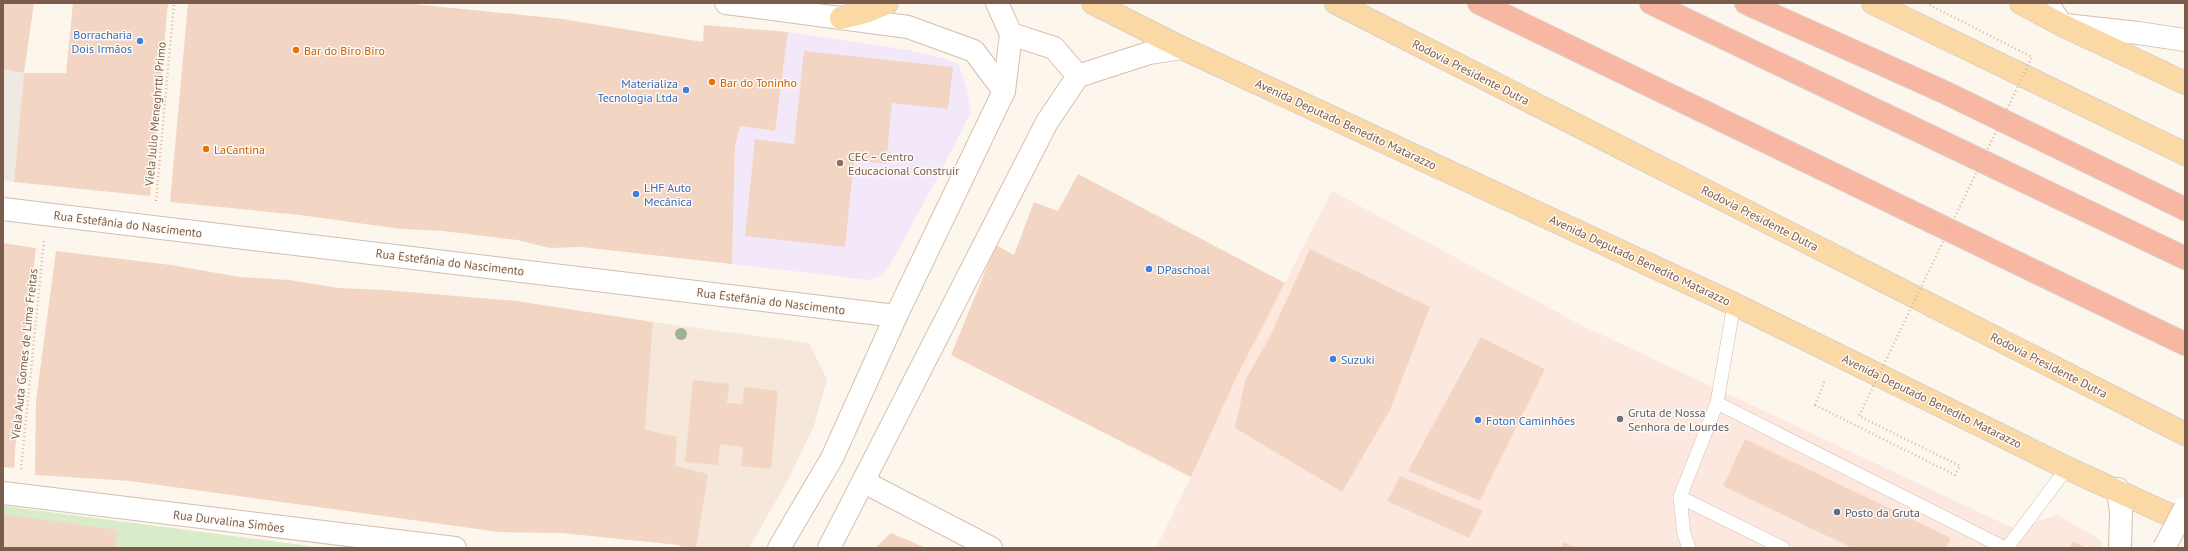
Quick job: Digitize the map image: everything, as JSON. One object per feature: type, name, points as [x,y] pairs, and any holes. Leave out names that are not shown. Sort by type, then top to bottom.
[{"type":"highway","points":[[1479,3],[2185,344]]},
{"type":"highway","points":[[1651,3],[2185,258]]},
{"type":"highway","points":[[1746,3],[1942,91],[2185,209]]},
{"type":"main road","points":[[841,18],[865,12],[887,3]]},
{"type":"main road","name":"Avenida Deputado Benedito Matarazzo","points":[[1093,3],[1182,48],[1734,304],[2068,468],[2184,518]]},
{"type":"main road","name":"Rodovia Presidente Dutra","points":[[1336,3],[2185,434]]},
{"type":"main road","points":[[1874,3],[2185,154]]},
{"type":"main road","points":[[2021,3],[2062,25],[2185,83]]},
{"type":"street","points":[[726,3],[908,27],[974,51],[1004,91]]},
{"type":"street","points":[[779,548],[832,458],[896,316],[1004,91],[1011,34],[997,3]]},
{"type":"street","points":[[2047,3],[2062,25],[2138,33],[2185,40]]},
{"type":"street","points":[[1011,34],[1054,48],[1078,76]]},
{"type":"street","points":[[829,548],[1047,122],[1078,76],[1149,53],[1182,48]]},
{"type":"street","name":"Rua Estefânia do Nascimento","points":[[3,209],[896,316]]},
{"type":"street","points":[[864,482],[991,548]]},
{"type":"street","points":[[2118,489],[2121,512],[2120,548]]},
{"type":"street","name":"Rua Durvalina Simões","points":[[11,494],[455,548]]},
{"type":"street","points":[[2164,548],[2184,518]]},
{"type":"lane","points":[[1689,548],[1684,534],[1680,497],[1717,402],[1734,304]]},
{"type":"lane","points":[[1717,402],[2006,548],[2068,468]]},
{"type":"lane","points":[[1680,497],[1783,548]]},
{"type":"path","name":"Viela Julio Meneghrtti Primo","points":[[154,227],[174,3]]},
{"type":"path","points":[[1815,405],[1955,475],[1960,466],[1859,416],[2032,57],[1926,3]]},
{"type":"path","name":"Viela Auta Gomes de Lima Freitas","points":[[11,494],[48,214]]},
{"type":"shaded area","name":"CEC – Centro Educacional Construir","points":[[788,32],[909,50],[946,59],[959,65],[966,86],[971,112],[937,179],[887,270],[881,276],[869,280],[732,264],[735,147],[740,126],[775,131]]},
{"type":"shaded area","points":[[3,69],[24,73],[14,182],[3,180]]},
{"type":"shaded area","points":[[1332,191],[1581,325],[2013,528],[2058,515],[2102,541],[2101,548],[1156,548],[1191,477],[1238,374]]},
{"type":"shaded area","points":[[653,322],[809,343],[827,379],[814,426],[789,478],[749,548],[683,548],[679,545],[563,533],[645,430]]},
{"type":"green space","points":[[3,506],[324,548],[3,548]]},
{"type":"building","points":[[3,3],[34,3],[24,73],[3,69]]},
{"type":"building","points":[[73,3],[168,3],[150,196],[14,182],[24,73],[66,73]]},
{"type":"building","points":[[188,3],[403,3],[562,19],[703,42],[704,25],[788,32],[775,131],[740,126],[735,147],[732,264],[581,247],[550,248],[517,240],[443,231],[401,229],[300,215],[170,202]]},
{"type":"building","points":[[804,51],[953,67],[948,109],[892,103],[886,164],[854,160],[845,247],[745,236],[755,139],[794,144]]},
{"type":"building","points":[[1078,174],[1285,283],[1238,374],[1191,477],[951,355],[996,245],[1014,255],[1034,202],[1058,211]]},
{"type":"building","points":[[3,243],[36,248],[21,366],[14,468],[3,467]]},
{"type":"building","name":"Suzuki","points":[[1310,249],[1430,307],[1390,410],[1342,492],[1235,428],[1245,381],[1269,338]]},
{"type":"building","points":[[56,251],[171,265],[240,277],[289,280],[339,288],[384,290],[516,301],[653,322],[645,430],[677,437],[675,466],[708,474],[696,548],[683,548],[679,545],[563,533],[499,532],[130,481],[35,475],[36,400]]},
{"type":"building","name":"Foton Caminhões","points":[[1481,337],[1545,369],[1480,501],[1408,471]]},
{"type":"building","points":[[693,380],[729,384],[727,403],[743,404],[744,387],[778,391],[771,469],[741,466],[743,447],[720,444],[718,465],[685,462]]},
{"type":"building","name":"Posto da Gruta","points":[[1745,439],[1951,538],[1946,548],[1852,548],[1723,486]]},
{"type":"building","points":[[1400,476],[1483,511],[1469,538],[1387,501]]},
{"type":"building","points":[[3,514],[117,530],[115,548],[3,548]]},
{"type":"building","points":[[891,533],[926,548],[875,548]]},
{"type":"building","points":[[2073,541],[2087,548],[2069,548]]},
{"type":"building","points":[[1564,542],[1577,548],[1561,548]]},
{"type":"place","name":"Borracharia Dois Irmãos","points":[[140,41]]},
{"type":"place","name":"Bar do Biro Biro","points":[[296,50]]},
{"type":"place","name":"Bar do Toninho","points":[[712,82]]},
{"type":"place","name":"Materializa Tecnologia Ltda","points":[[686,90]]},
{"type":"place","name":"LaCantina","points":[[206,149]]},
{"type":"place","name":"CEC – Centro Educacional Construir","points":[[840,163]]},
{"type":"place","name":"LHF Auto Mecânica","points":[[636,194]]},
{"type":"place","name":"DPaschoal","points":[[1149,269]]},
{"type":"place","name":"Suzuki","points":[[1333,359]]},
{"type":"place","name":"Gruta de Nossa Senhora de Lourdes","points":[[1620,419]]},
{"type":"place","name":"Foton Caminhões","points":[[1478,420]]},
{"type":"place","name":"Posto da Gruta","points":[[1837,512]]}]
